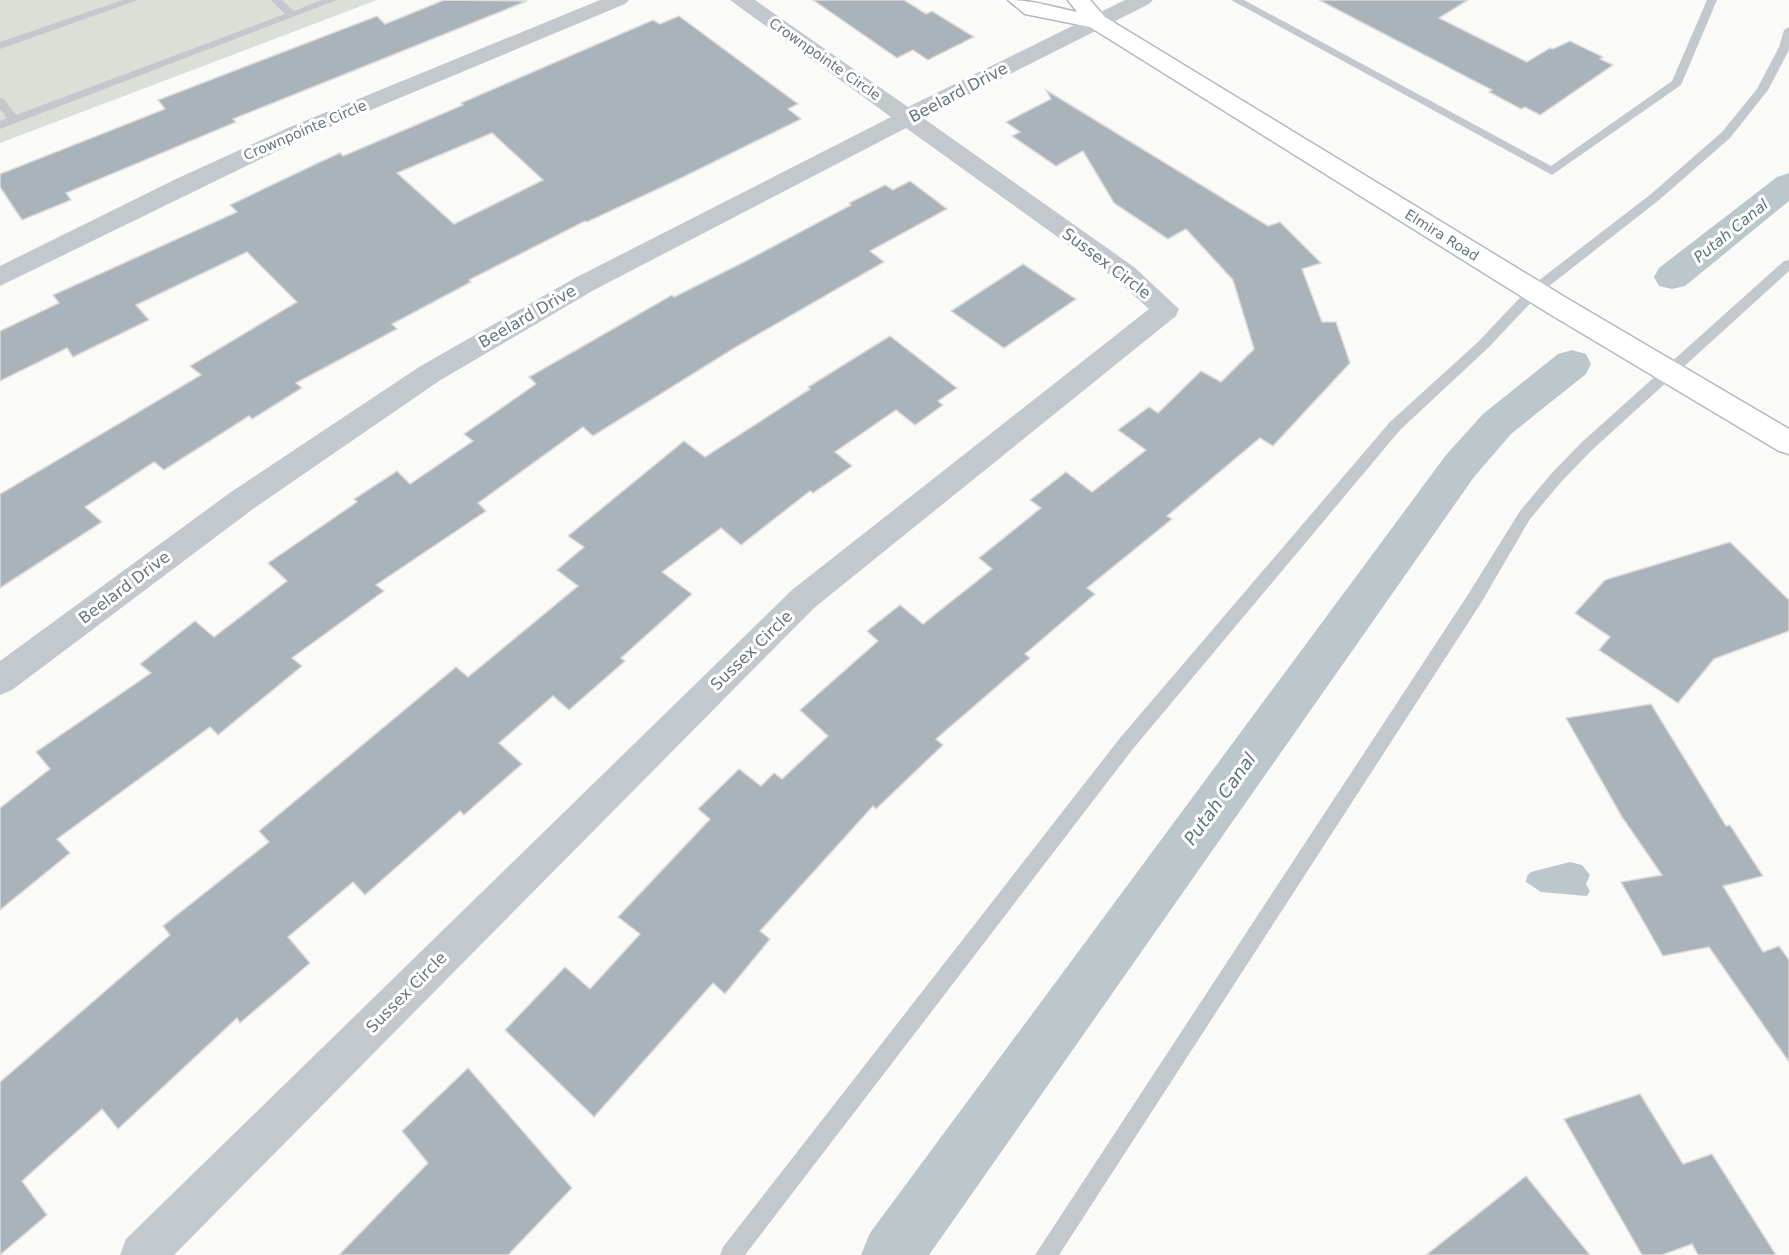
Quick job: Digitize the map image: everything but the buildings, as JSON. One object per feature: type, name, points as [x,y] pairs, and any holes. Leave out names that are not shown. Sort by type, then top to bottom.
[{"type":"main road","name":"Elmira Road","points":[[1019,0],[1033,9],[1097,22]]},
{"type":"main road","name":"Elmira Road","points":[[1079,0],[1097,22],[1534,291],[1789,443]]},
{"type":"street","name":"Crownpointe Circle","points":[[0,277],[185,184],[298,132],[618,0]]},
{"type":"street","name":"Crownpointe Circle","points":[[741,0],[908,118]]},
{"type":"street","name":"Beelard Drive","points":[[0,680],[260,487],[383,404],[492,336],[595,277],[908,118],[950,94],[1142,0]]},
{"type":"street","name":"Sussex Circle","points":[[142,1255],[803,599],[1166,309],[1125,273],[908,118]]},
{"type":"lane","points":[[0,46],[133,0]]},
{"type":"lane","points":[[276,0],[292,15]]},
{"type":"lane","points":[[0,125],[332,0]]},
{"type":"lane","points":[[1236,0],[1552,171],[1677,83],[1712,0]]},
{"type":"lane","points":[[731,1255],[1126,744],[1395,426],[1483,345],[1534,291],[1655,197],[1726,135],[1762,90],[1785,47],[1789,30]]},
{"type":"lane","points":[[0,101],[14,120]]},
{"type":"lane","points":[[1046,1255],[1468,608],[1525,515],[1587,446],[1789,264]]},
{"type":"shaded area","points":[[0,0],[377,0],[0,143]]},
{"type":"shaded area","points":[[1570,862],[1582,865],[1590,875],[1586,884],[1590,891],[1587,896],[1541,892],[1526,882],[1531,872]]},
{"type":"waterway","name":"Putah Canal","points":[[1672,277],[1789,184]]},
{"type":"waterway","name":"Putah Canal","points":[[892,1255],[1460,466],[1497,424],[1572,364]]}]
